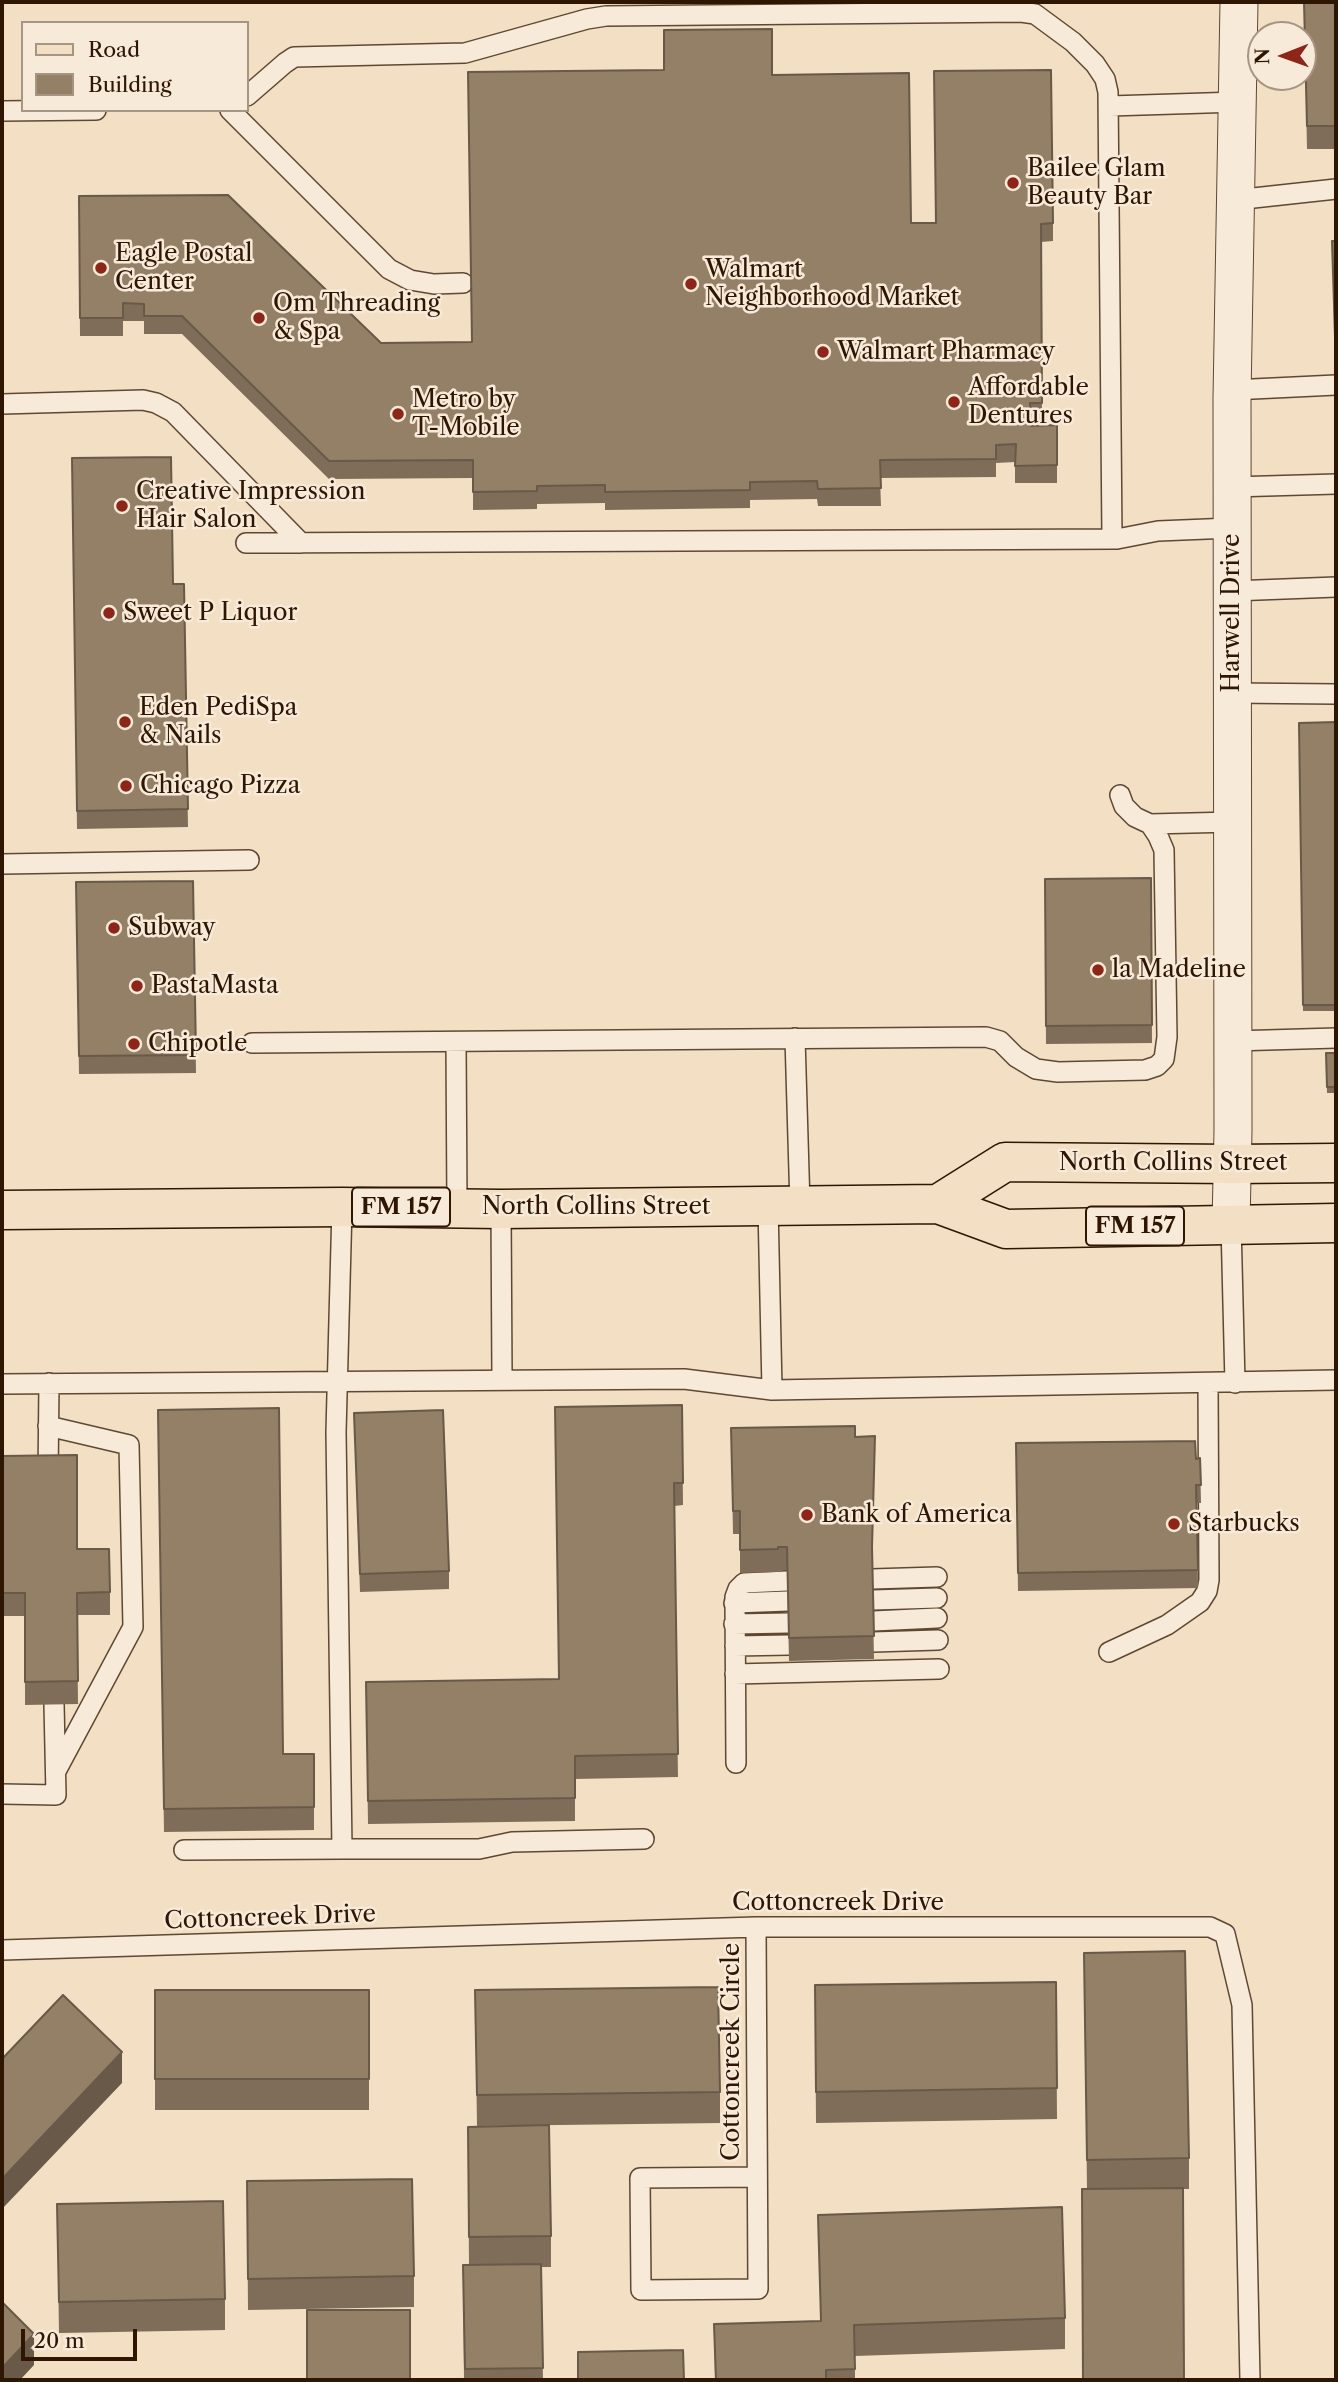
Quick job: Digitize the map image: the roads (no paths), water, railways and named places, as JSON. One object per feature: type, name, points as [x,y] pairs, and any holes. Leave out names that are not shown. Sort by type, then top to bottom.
[{"type":"main road","name":"North Collins Street","points":[[938,1204],[1004,1162],[1336,1163]]},
{"type":"main road","name":"North Collins Street","points":[[2,1210],[342,1207],[501,1209],[938,1204],[1006,1229],[1336,1223]]},
{"type":"street","name":"Harwell Drive","points":[[1231,1224],[1232,390],[1240,2]]},
{"type":"lane","points":[[248,95],[285,62],[295,57],[466,53],[606,16],[1035,14],[1073,42],[1095,64],[1105,79],[1110,106],[1112,539]]},
{"type":"lane","points":[[1110,106],[1238,102]]},
{"type":"lane","points":[[2,111],[21,111]]},
{"type":"lane","points":[[232,112],[389,269],[410,280],[434,284],[463,283]]},
{"type":"lane","points":[[1235,200],[1336,189]]},
{"type":"lane","points":[[1232,390],[1336,385]]},
{"type":"lane","points":[[2,404],[143,400],[156,403],[173,412],[301,543]]},
{"type":"lane","points":[[1232,487],[1336,484]]},
{"type":"lane","points":[[246,543],[1112,539],[1158,531],[1231,528]]},
{"type":"lane","points":[[1232,591],[1336,587]]},
{"type":"lane","points":[[1232,693],[1336,694]]},
{"type":"lane","points":[[1120,794],[1124,806],[1135,817],[1150,824],[1233,822]]},
{"type":"lane","points":[[252,1043],[986,1037],[1000,1041],[1016,1057],[1036,1069],[1058,1072],[1145,1070],[1157,1066],[1164,1059],[1167,1037],[1164,850],[1150,824]]},
{"type":"lane","points":[[2,864],[249,860]]},
{"type":"lane","points":[[772,1390],[795,1038]]},
{"type":"lane","points":[[1233,1041],[1336,1038]]},
{"type":"lane","points":[[456,1042],[457,1208]]},
{"type":"lane","points":[[342,1207],[337,1432],[342,1849]]},
{"type":"lane","points":[[501,1209],[502,1379]]},
{"type":"lane","points":[[1231,1224],[1236,1383]]},
{"type":"lane","points":[[2,1384],[684,1379],[772,1390],[1336,1380]]},
{"type":"lane","points":[[48,1478],[49,1383]]},
{"type":"lane","points":[[1109,1652],[1167,1625],[1200,1602],[1207,1591],[1208,1384]]},
{"type":"lane","points":[[48,1426],[129,1445],[133,1614],[133,1628],[55,1771]]},
{"type":"lane","points":[[872,1579],[937,1577]]},
{"type":"lane","points":[[736,1763],[734,1603],[738,1589],[744,1583],[787,1581]]},
{"type":"lane","points":[[873,1600],[937,1598]]},
{"type":"lane","points":[[734,1603],[788,1601]]},
{"type":"lane","points":[[873,1621],[937,1618]]},
{"type":"lane","points":[[734,1624],[788,1623]]},
{"type":"lane","points":[[873,1642],[938,1640]]},
{"type":"lane","points":[[734,1646],[789,1645]]},
{"type":"lane","points":[[735,1674],[939,1669]]},
{"type":"lane","points":[[2,1794],[56,1795],[54,1704]]},
{"type":"lane","points":[[184,1850],[480,1849],[512,1842],[644,1839]]},
{"type":"lane","name":"Cottoncreek Drive","points":[[2,1950],[756,1927],[1210,1927],[1224,1934],[1242,2005],[1250,2380]]},
{"type":"lane","name":"Cottoncreek Circle","points":[[756,1927],[758,2289],[641,2290],[640,2178],[757,2177]]},
{"type":"place","name":"Bailee Glam Beauty Bar","points":[[1013,183]]},
{"type":"place","name":"Eagle Postal Center","points":[[101,268]]},
{"type":"place","name":"Walmart Neighborhood Market","points":[[691,284]]},
{"type":"place","name":"Om Threading & Spa","points":[[259,318]]},
{"type":"place","name":"Walmart Pharmacy","points":[[823,352]]},
{"type":"place","name":"Affordable Dentures","points":[[954,402]]},
{"type":"place","name":"Metro by T-Mobile","points":[[398,414]]},
{"type":"place","name":"Creative Impression Hair Salon","points":[[122,506]]},
{"type":"place","name":"Sweet P Liquor","points":[[109,613]]},
{"type":"place","name":"Eden PediSpa & Nails","points":[[125,722]]},
{"type":"place","name":"Chicago Pizza","points":[[126,786]]},
{"type":"place","name":"Subway","points":[[114,928]]},
{"type":"place","name":"la Madeline","points":[[1098,970]]},
{"type":"place","name":"PastaMasta","points":[[137,986]]},
{"type":"place","name":"Chipotle","points":[[134,1044]]},
{"type":"place","name":"Bank of America","points":[[807,1515]]},
{"type":"place","name":"Starbucks","points":[[1174,1524]]}]
